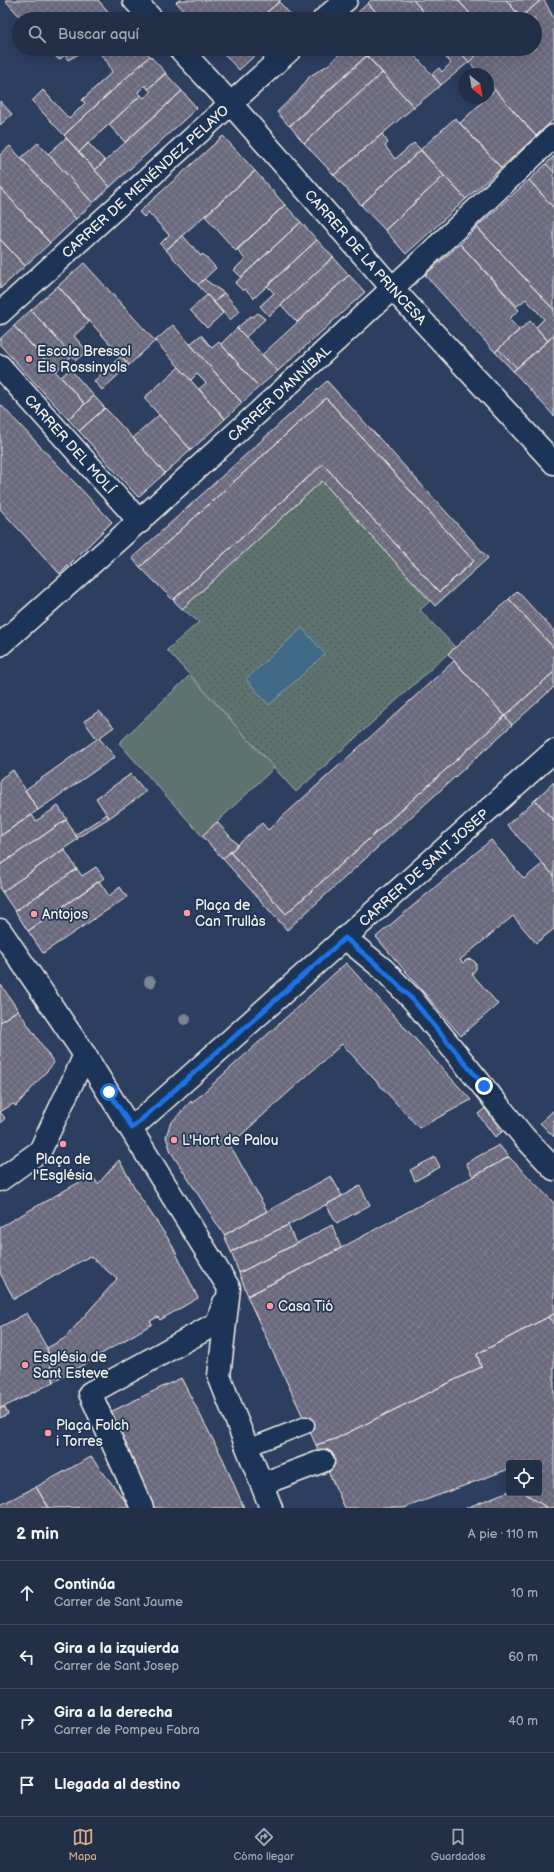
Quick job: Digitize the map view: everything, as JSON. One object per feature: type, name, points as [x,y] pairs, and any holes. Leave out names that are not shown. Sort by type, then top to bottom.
[{"type":"street","points":[[134,0],[145,12]]},
{"type":"street","points":[[332,12],[346,0]]},
{"type":"street","name":"CARRER DE LA PRINCESA","points":[[186,56],[231,104],[393,289],[554,463]]},
{"type":"street","name":"CARRER DE MENÉNDEZ PELAYO","points":[[0,313],[283,56]]},
{"type":"street","name":"CARRER D'ANNÍBAL","points":[[0,645],[140,522],[393,289],[554,136]]},
{"type":"street","name":"CARRER DEL MOLÍ","points":[[0,366],[140,522]]},
{"type":"street","name":"CARRER DE SANT JOSEP","points":[[132,1128],[554,751]]},
{"type":"street","points":[[0,930],[85,1055],[132,1128],[229,1288],[219,1376],[271,1508]]},
{"type":"street","points":[[345,938],[383,970],[413,1000],[524,1137],[554,1169]]},
{"type":"street","points":[[0,1180],[40,1151],[85,1055]]},
{"type":"street","points":[[142,1508],[90,1393],[100,1386],[217,1323],[229,1288]]},
{"type":"street","points":[[262,1484],[323,1461]]},
{"type":"lane","points":[[247,1448],[306,1425]]},
{"type":"green space","points":[[322,481],[431,600],[420,610],[455,647],[296,792],[167,650],[199,622],[182,609]]},
{"type":"green space","points":[[190,675],[274,768],[202,836],[119,743]]},
{"type":"water","points":[[302,628],[325,654],[269,705],[246,679]]},
{"type":"building","points":[[5,0],[98,0],[109,12],[16,12]]},
{"type":"building","points":[[180,0],[281,0],[267,12],[185,12],[176,2]]},
{"type":"building","points":[[371,0],[413,0],[424,12],[376,12],[368,3]]},
{"type":"building","points":[[413,0],[458,0],[469,12],[424,12]]},
{"type":"building","points":[[458,0],[506,0],[517,12],[469,12]]},
{"type":"building","points":[[506,0],[541,0],[527,12],[517,12]]},
{"type":"building","points":[[541,0],[544,0],[554,19],[554,119],[536,136],[494,89],[494,68],[474,68],[469,62],[475,56],[542,56],[542,12],[526,12]]},
{"type":"building","points":[[279,2],[288,12],[267,12]]},
{"type":"building","points":[[368,3],[376,12],[358,12]]},
{"type":"building","points":[[55,56],[64,56],[59,60]]},
{"type":"building","points":[[66,56],[75,56],[68,60]]},
{"type":"building","points":[[102,56],[150,56],[64,135],[32,101],[43,90],[69,119],[85,103],[82,100],[112,72],[108,63]]},
{"type":"building","points":[[150,56],[166,73],[148,89],[145,85],[138,92],[141,95],[79,152],[64,135]]},
{"type":"building","points":[[226,56],[254,56],[239,70]]},
{"type":"building","points":[[338,56],[366,56],[289,126],[277,112],[298,92],[310,76],[328,65]]},
{"type":"building","points":[[367,56],[415,56],[441,85],[414,107]]},
{"type":"building","points":[[367,56],[382,73],[304,143],[290,126]]},
{"type":"building","points":[[446,56],[463,56],[469,62],[462,68],[458,68],[458,71],[441,85],[432,74],[439,68],[442,72],[451,63],[445,57]]},
{"type":"building","points":[[463,56],[475,56],[469,62]]},
{"type":"building","points":[[165,73],[182,91],[125,142],[109,125],[141,95],[144,98],[151,92],[148,89]]},
{"type":"building","points":[[382,73],[414,107],[334,175],[304,143]]},
{"type":"building","points":[[495,90],[536,136],[501,168],[460,123],[480,104],[494,104]]},
{"type":"building","points":[[182,91],[197,108],[110,187],[95,170]]},
{"type":"building","points":[[0,101],[12,114],[0,125]]},
{"type":"building","points":[[455,118],[501,168],[466,199],[420,150]]},
{"type":"building","points":[[382,134],[388,143],[385,146],[395,159],[414,143],[421,150],[361,205],[334,175]]},
{"type":"building","points":[[223,136],[255,171],[166,250],[160,244],[169,235],[148,212],[144,217],[139,212]]},
{"type":"building","points":[[66,138],[110,187],[93,203],[48,154]]},
{"type":"building","points":[[38,143],[93,203],[76,219],[21,158]]},
{"type":"building","points":[[88,143],[105,161],[95,170],[79,152]]},
{"type":"building","points":[[10,146],[76,219],[50,243],[0,187],[0,155]]},
{"type":"building","points":[[421,150],[444,176],[385,230],[361,205]]},
{"type":"building","points":[[554,156],[554,172],[546,164]]},
{"type":"building","points":[[546,164],[554,172],[554,208],[529,180]]},
{"type":"building","points":[[255,171],[285,205],[236,251],[205,216]]},
{"type":"building","points":[[444,176],[466,199],[406,254],[385,230]]},
{"type":"building","points":[[529,180],[554,208],[554,310],[477,227]]},
{"type":"building","points":[[0,187],[50,243],[25,266],[0,239]]},
{"type":"building","points":[[285,205],[301,222],[241,277],[234,270],[245,259],[237,249]]},
{"type":"building","points":[[301,222],[317,240],[254,298],[245,289],[243,291],[235,283]]},
{"type":"building","points":[[477,227],[554,310],[554,335],[548,341],[536,327],[544,319],[526,299],[517,306],[460,244]]},
{"type":"building","points":[[183,236],[201,256],[203,254],[216,268],[198,285],[166,250]]},
{"type":"building","points":[[0,239],[25,266],[0,289]]},
{"type":"building","points":[[317,240],[333,257],[269,316],[260,306],[274,293],[267,286]]},
{"type":"building","points":[[460,244],[519,310],[509,319],[519,330],[495,352],[425,275]]},
{"type":"building","points":[[333,257],[349,275],[297,322],[281,305]]},
{"type":"building","points":[[84,263],[155,341],[129,365],[58,286]]},
{"type":"building","points":[[349,275],[365,292],[278,371],[262,355]]},
{"type":"building","points":[[204,279],[224,293],[214,302],[198,285]]},
{"type":"building","points":[[58,286],[89,322],[74,336],[87,351],[76,360],[31,310]]},
{"type":"building","points":[[224,293],[240,311],[230,320],[214,302]]},
{"type":"building","points":[[207,295],[223,313],[207,328],[190,310]]},
{"type":"building","points":[[31,310],[72,356],[56,371],[14,326]]},
{"type":"building","points":[[258,313],[265,319],[246,337],[237,328],[251,316],[253,317]]},
{"type":"building","points":[[530,321],[548,341],[517,368],[498,349]]},
{"type":"building","points":[[173,325],[242,403],[225,419],[199,389],[206,383],[197,374],[191,380],[155,341]]},
{"type":"building","points":[[14,326],[85,404],[68,419],[0,345],[0,339]]},
{"type":"building","points":[[237,328],[278,371],[259,387],[221,344]]},
{"type":"building","points":[[201,335],[212,348],[219,342],[259,387],[242,403],[190,344]]},
{"type":"building","points":[[554,335],[554,416],[513,371]]},
{"type":"building","points":[[498,349],[517,368],[513,371],[495,352]]},
{"type":"building","points":[[121,356],[129,365],[102,390],[94,381]]},
{"type":"building","points":[[179,367],[225,419],[191,450],[144,398]]},
{"type":"building","points":[[70,369],[94,396],[85,404],[61,377]]},
{"type":"building","points":[[327,381],[488,558],[435,606],[322,481],[182,609],[173,600],[323,464],[439,592],[474,561],[326,398],[140,567],[132,558]]},
{"type":"building","points":[[94,396],[105,408],[79,431],[68,419]]},
{"type":"building","points":[[326,398],[474,561],[439,592],[323,464],[173,600],[140,567]]},
{"type":"building","points":[[0,404],[112,522],[60,574],[0,509]]},
{"type":"building","points":[[105,408],[165,473],[138,497],[79,431]]},
{"type":"building","points":[[159,415],[191,450],[165,473],[133,438]]},
{"type":"building","points":[[517,591],[554,631],[554,648],[509,599]]},
{"type":"building","points":[[509,599],[554,648],[554,672],[505,716],[448,654]]},
{"type":"building","points":[[454,661],[505,716],[286,914],[230,852],[262,823],[268,830]]},
{"type":"building","points":[[554,672],[554,687],[512,725],[505,716]]},
{"type":"building","points":[[99,711],[114,727],[99,738],[115,757],[38,810],[25,790],[97,739],[84,721]]},
{"type":"building","points":[[505,716],[512,725],[287,930],[223,859],[230,852],[286,914]]},
{"type":"building","points":[[13,770],[38,810],[0,836],[0,779]]},
{"type":"building","points":[[131,774],[146,792],[109,818],[96,798]]},
{"type":"building","points":[[554,782],[554,821],[535,800]]},
{"type":"building","points":[[535,800],[554,821],[554,876],[507,825]]},
{"type":"building","points":[[58,806],[67,819],[0,865],[0,836],[32,815],[36,821]]},
{"type":"building","points":[[107,814],[109,818],[77,838],[75,835]]},
{"type":"building","points":[[66,820],[78,839],[2,892],[0,889],[0,865]]},
{"type":"building","points":[[217,822],[238,845],[223,859],[202,836]]},
{"type":"building","points":[[491,840],[524,879],[542,864],[554,876],[554,929],[536,943],[513,916],[460,960],[463,963],[466,960],[471,959],[476,963],[476,969],[472,974],[498,1004],[461,1036],[376,937]]},
{"type":"building","points":[[64,849],[77,869],[15,911],[2,892]]},
{"type":"building","points":[[96,867],[104,878],[28,931],[15,911],[77,869],[82,876]]},
{"type":"building","points":[[99,881],[109,896],[120,887],[127,897],[43,953],[28,931]]},
{"type":"building","points":[[346,963],[471,1100],[419,1128],[342,1044],[230,1145],[267,1211],[224,1235],[171,1152],[166,1137],[170,1124],[191,1101],[192,1103]]},
{"type":"building","points":[[1,985],[18,1010],[0,1022],[0,986]]},
{"type":"building","points":[[18,1010],[54,1063],[16,1106],[13,1104],[0,1112],[0,1022]]},
{"type":"building","points":[[485,1108],[502,1132],[495,1137],[478,1114]]},
{"type":"building","points":[[554,1110],[554,1137],[540,1123]]},
{"type":"building","points":[[0,1112],[5,1118],[0,1124]]},
{"type":"building","points":[[499,1145],[509,1157],[473,1177],[466,1163]]},
{"type":"building","points":[[435,1157],[440,1167],[415,1181],[410,1170]]},
{"type":"building","points":[[509,1157],[554,1203],[554,1314],[477,1354],[481,1367],[335,1439],[316,1445],[247,1296],[341,1248]]},
{"type":"building","points":[[119,1160],[140,1197],[171,1243],[198,1298],[160,1320],[158,1317],[150,1321],[152,1324],[54,1382],[47,1348],[65,1338],[117,1279],[90,1256],[14,1299],[0,1273],[0,1227],[92,1175],[98,1184]]},
{"type":"building","points":[[331,1176],[342,1196],[288,1225],[231,1252],[224,1235]]},
{"type":"building","points":[[360,1186],[370,1205],[337,1223],[326,1205]]},
{"type":"building","points":[[288,1225],[296,1244],[239,1273],[231,1252]]},
{"type":"building","points":[[332,1225],[341,1248],[248,1296],[239,1273]]},
{"type":"building","name":"Església de Sant Esteve","points":[[27,1313],[47,1348],[54,1382],[0,1409],[0,1327]]},
{"type":"building","points":[[554,1314],[554,1324],[548,1317]]},
{"type":"building","points":[[548,1317],[554,1324],[554,1508],[547,1508],[529,1496],[542,1496],[542,1460],[506,1460],[506,1470],[404,1508],[345,1508],[316,1445],[335,1439],[481,1367],[477,1354]]},
{"type":"building","points":[[181,1378],[223,1459],[244,1508],[149,1508],[106,1414]]},
{"type":"building","points":[[4,1406],[8,1414],[0,1418],[0,1409]]},
{"type":"building","points":[[91,1457],[130,1507],[49,1508],[36,1487]]},
{"type":"building","points":[[36,1487],[49,1508],[0,1508],[0,1505]]},
{"type":"building","points":[[506,1492],[506,1496],[529,1496],[547,1508],[466,1508]]},
{"type":"place","name":"Escola Bressol Els Rossinyols","points":[[29,359]]},
{"type":"place","name":"Plaça de Can Trullàs","points":[[187,913]]},
{"type":"place","name":"Antojos","points":[[34,914]]},
{"type":"place","name":"L'Hort de Palou","points":[[174,1140]]},
{"type":"place","name":"Plaça de l'Església","points":[[63,1144]]},
{"type":"place","name":"Casa Tió","points":[[270,1306]]},
{"type":"place","name":"Església de Sant Esteve","points":[[25,1365]]},
{"type":"place","name":"Plaça Folch i Torres","points":[[48,1433]]},
{"type":"route","points":[[109,1092],[132,1128],[345,938],[383,970],[413,1000],[484,1086]]}]
